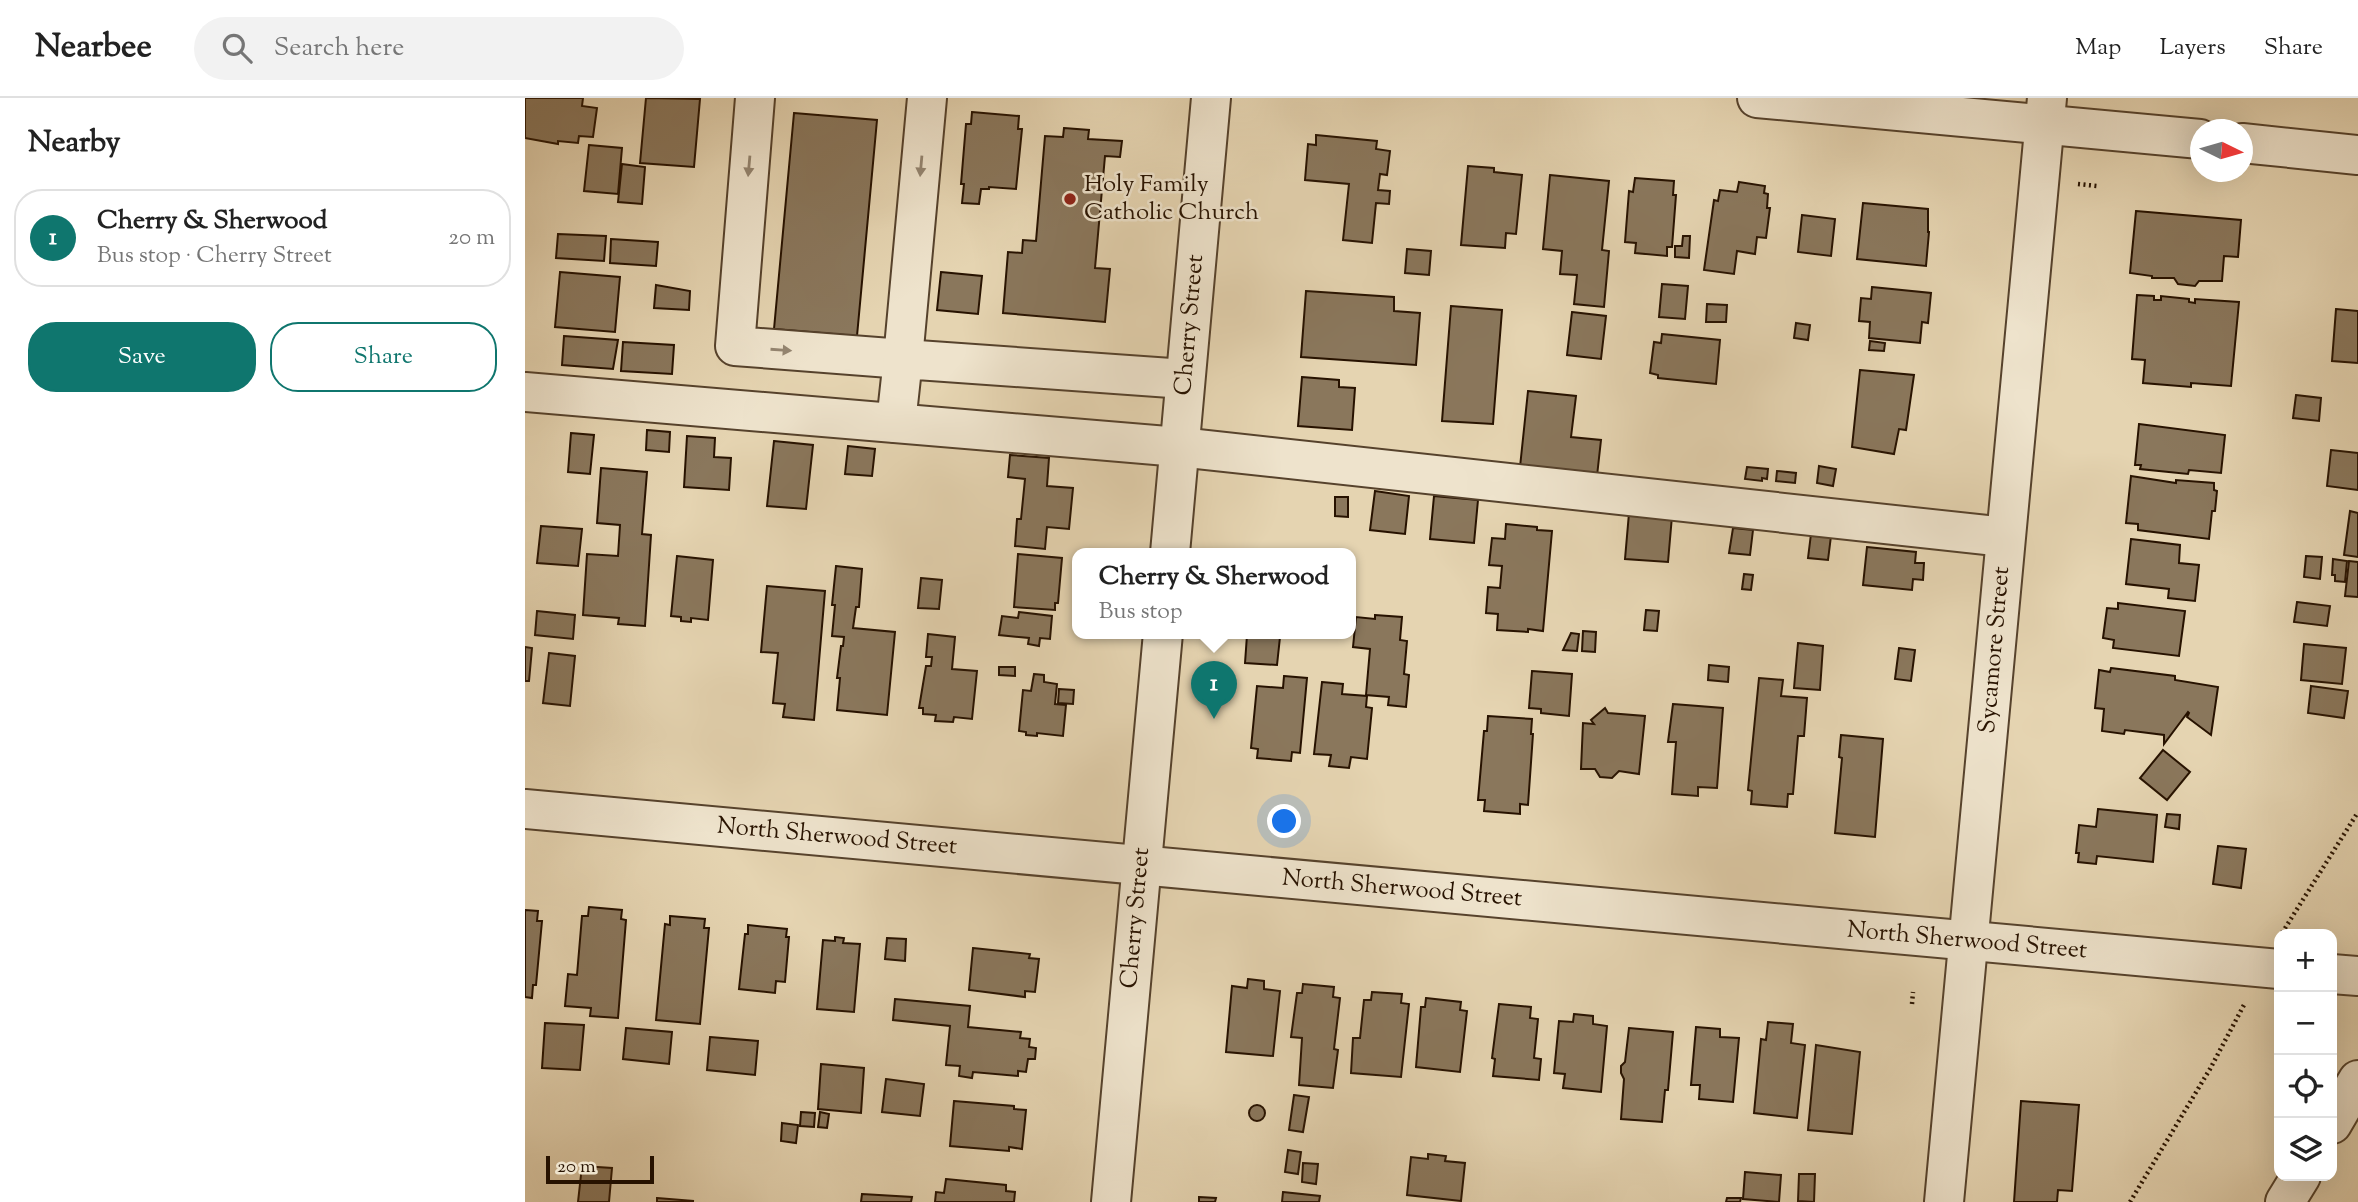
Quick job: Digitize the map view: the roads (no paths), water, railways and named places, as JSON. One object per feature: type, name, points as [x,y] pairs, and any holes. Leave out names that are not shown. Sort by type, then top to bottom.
[{"type":"street","points":[[755,98],[735,346],[1185,379]]},
{"type":"street","points":[[896,424],[927,98]]},
{"type":"street","name":"Cherry Street","points":[[1170,548],[1211,98]]},
{"type":"street","points":[[1757,98],[2046,111],[2190,137]]},
{"type":"street","name":"Sycamore Street","points":[[1944,1202],[2046,111]]},
{"type":"street","points":[[2253,144],[2358,155]]},
{"type":"street","points":[[525,393],[1179,447],[2005,537]]},
{"type":"street","name":"Cherry Street","points":[[1111,1202],[1162,639]]},
{"type":"street","name":"North Sherwood Street","points":[[525,809],[1967,941],[2274,957]]},
{"type":"street","points":[[2337,974],[2358,976]]},
{"type":"street","points":[[2285,1202],[2298,1181]]},
{"type":"place","name":"Holy Family Catholic Church","points":[[1070,199]]},
{"type":"place","name":"Cherry & Sherwood","points":[[1214,719]]}]
